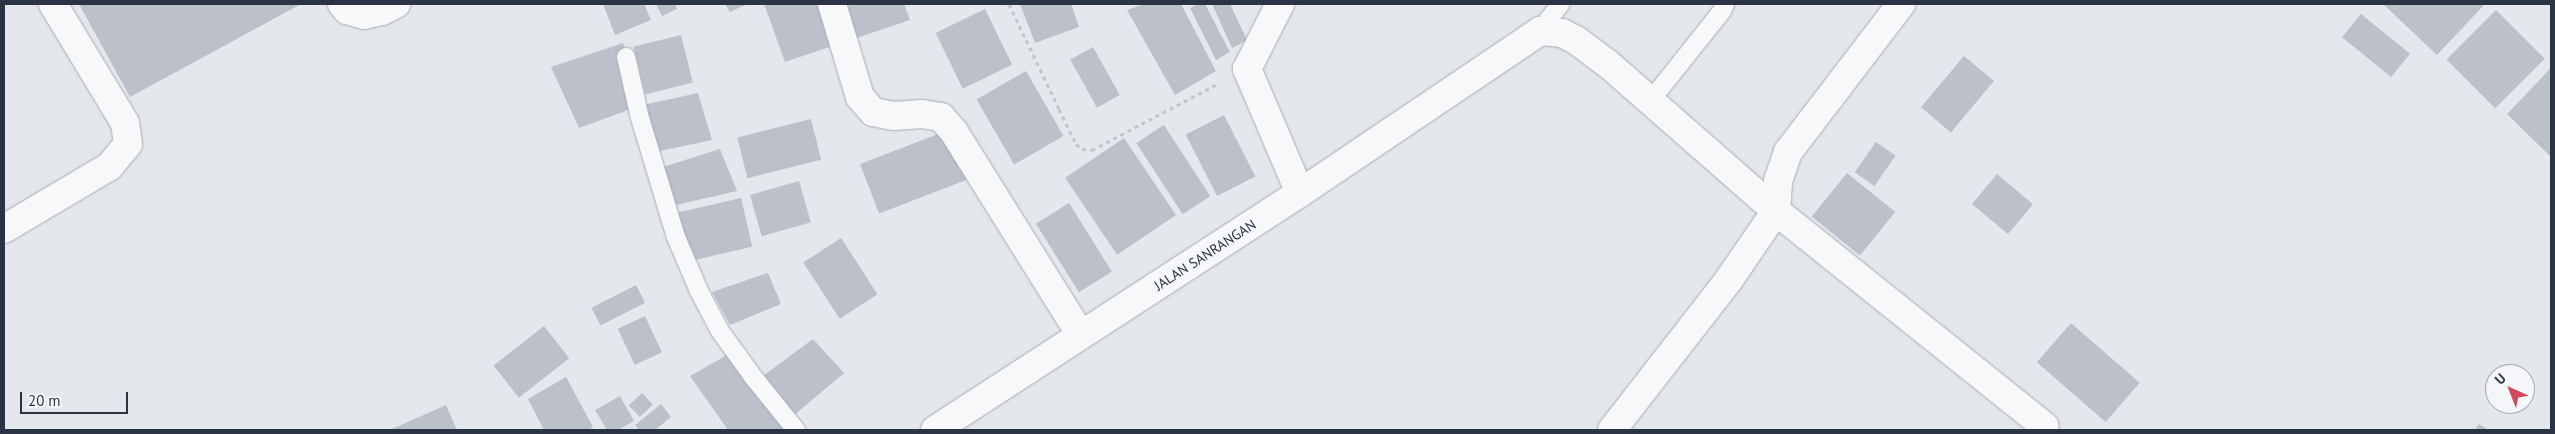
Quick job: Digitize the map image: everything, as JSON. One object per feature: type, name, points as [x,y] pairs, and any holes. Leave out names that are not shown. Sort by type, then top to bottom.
[{"type":"street","points":[[4,229],[110,166],[128,144],[125,123],[53,4]]},
{"type":"street","points":[[342,4],[347,10],[364,15],[382,11],[396,4]]},
{"type":"street","points":[[832,4],[860,97],[873,112],[894,116],[922,114],[941,117],[954,132],[1081,335]]},
{"type":"street","points":[[1280,4],[1247,69],[1300,192]]},
{"type":"street","points":[[1612,430],[1728,281],[1776,211],[1778,181],[1788,152],[1901,4]]},
{"type":"street","points":[[1540,31],[1562,33],[1576,40],[1651,100],[1776,211],[2045,429]]},
{"type":"street","name":"JALAN SANRANGAN","points":[[935,430],[1300,192],[1540,31]]},
{"type":"lane","points":[[1540,31],[1560,4]]},
{"type":"lane","points":[[1651,100],[1722,11],[1725,4]]},
{"type":"lane","points":[[626,57],[640,118],[676,237],[699,291],[720,332],[796,430]]},
{"type":"path","points":[[1009,4],[1059,110],[1082,149],[1092,150],[1247,69]]},
{"type":"building","points":[[79,4],[301,4],[130,97]]},
{"type":"building","points":[[603,4],[644,4],[651,20],[615,35]]},
{"type":"building","points":[[656,4],[675,4],[677,9],[662,16]]},
{"type":"building","points":[[725,4],[747,4],[730,12]]},
{"type":"building","points":[[764,4],[904,4],[910,20],[785,62]]},
{"type":"building","points":[[1020,4],[1071,4],[1079,27],[1035,43]]},
{"type":"building","points":[[1144,4],[1181,4],[1216,71],[1175,95],[1127,10]]},
{"type":"building","points":[[1198,4],[1205,4],[1230,52],[1216,60],[1190,8]]},
{"type":"building","points":[[1212,4],[1230,4],[1247,40],[1232,48]]},
{"type":"building","points":[[2383,4],[2485,4],[2437,55]]},
{"type":"building","points":[[985,9],[1012,65],[963,89],[936,33]]},
{"type":"building","points":[[2496,10],[2545,59],[2495,108],[2447,59]]},
{"type":"building","points":[[2361,14],[2410,54],[2391,77],[2342,37]]},
{"type":"building","points":[[681,35],[693,83],[645,94],[633,47]]},
{"type":"building","points":[[623,43],[639,106],[579,128],[551,67]]},
{"type":"building","points":[[1093,47],[1120,95],[1097,108],[1070,60]]},
{"type":"building","points":[[1964,56],[1994,81],[1951,132],[1921,107]]},
{"type":"building","points":[[2551,68],[2551,157],[2507,114]]},
{"type":"building","points":[[1026,71],[1064,136],[1014,164],[977,100]]},
{"type":"building","points":[[698,93],[712,140],[655,152],[639,106]]},
{"type":"building","points":[[1224,115],[1255,176],[1217,196],[1186,135]]},
{"type":"building","points":[[811,119],[821,160],[747,178],[737,137]]},
{"type":"building","points":[[1164,125],[1210,196],[1183,214],[1136,143]]},
{"type":"building","points":[[959,126],[978,175],[879,213],[860,164]]},
{"type":"building","points":[[1124,138],[1176,215],[1117,255],[1065,178]]},
{"type":"building","points":[[1876,142],[1896,156],[1874,186],[1855,172]]},
{"type":"building","points":[[720,149],[737,191],[676,205],[663,167]]},
{"type":"building","points":[[1847,173],[1895,212],[1860,256],[1812,217]]},
{"type":"building","points":[[1997,174],[2033,204],[2008,234],[1972,204]]},
{"type":"building","points":[[799,181],[811,222],[762,236],[750,195]]},
{"type":"building","points":[[741,198],[752,247],[687,262],[676,213]]},
{"type":"building","points":[[1069,203],[1112,272],[1079,292],[1036,224]]},
{"type":"building","points":[[841,238],[877,294],[840,319],[803,263]]},
{"type":"building","points":[[768,273],[781,304],[730,325],[712,292]]},
{"type":"building","points":[[636,285],[645,303],[601,326],[591,308]]},
{"type":"building","points":[[645,316],[662,352],[635,365],[618,329]]},
{"type":"building","points":[[2071,323],[2140,383],[2106,422],[2037,362]]},
{"type":"building","points":[[544,326],[569,358],[519,398],[494,365]]},
{"type":"building","points":[[813,339],[844,373],[793,416],[763,376]]},
{"type":"building","points":[[727,355],[792,430],[728,430],[690,376]]},
{"type":"building","points":[[566,377],[593,427],[588,430],[544,430],[528,399]]},
{"type":"building","points":[[642,393],[653,405],[640,417],[629,405]]},
{"type":"building","points":[[620,396],[634,421],[618,430],[607,430],[595,410]]},
{"type":"building","points":[[661,404],[671,417],[655,430],[639,430],[635,425]]},
{"type":"building","points":[[446,405],[457,430],[390,430]]},
{"type":"building","points":[[2479,424],[2488,430],[2475,430]]}]
